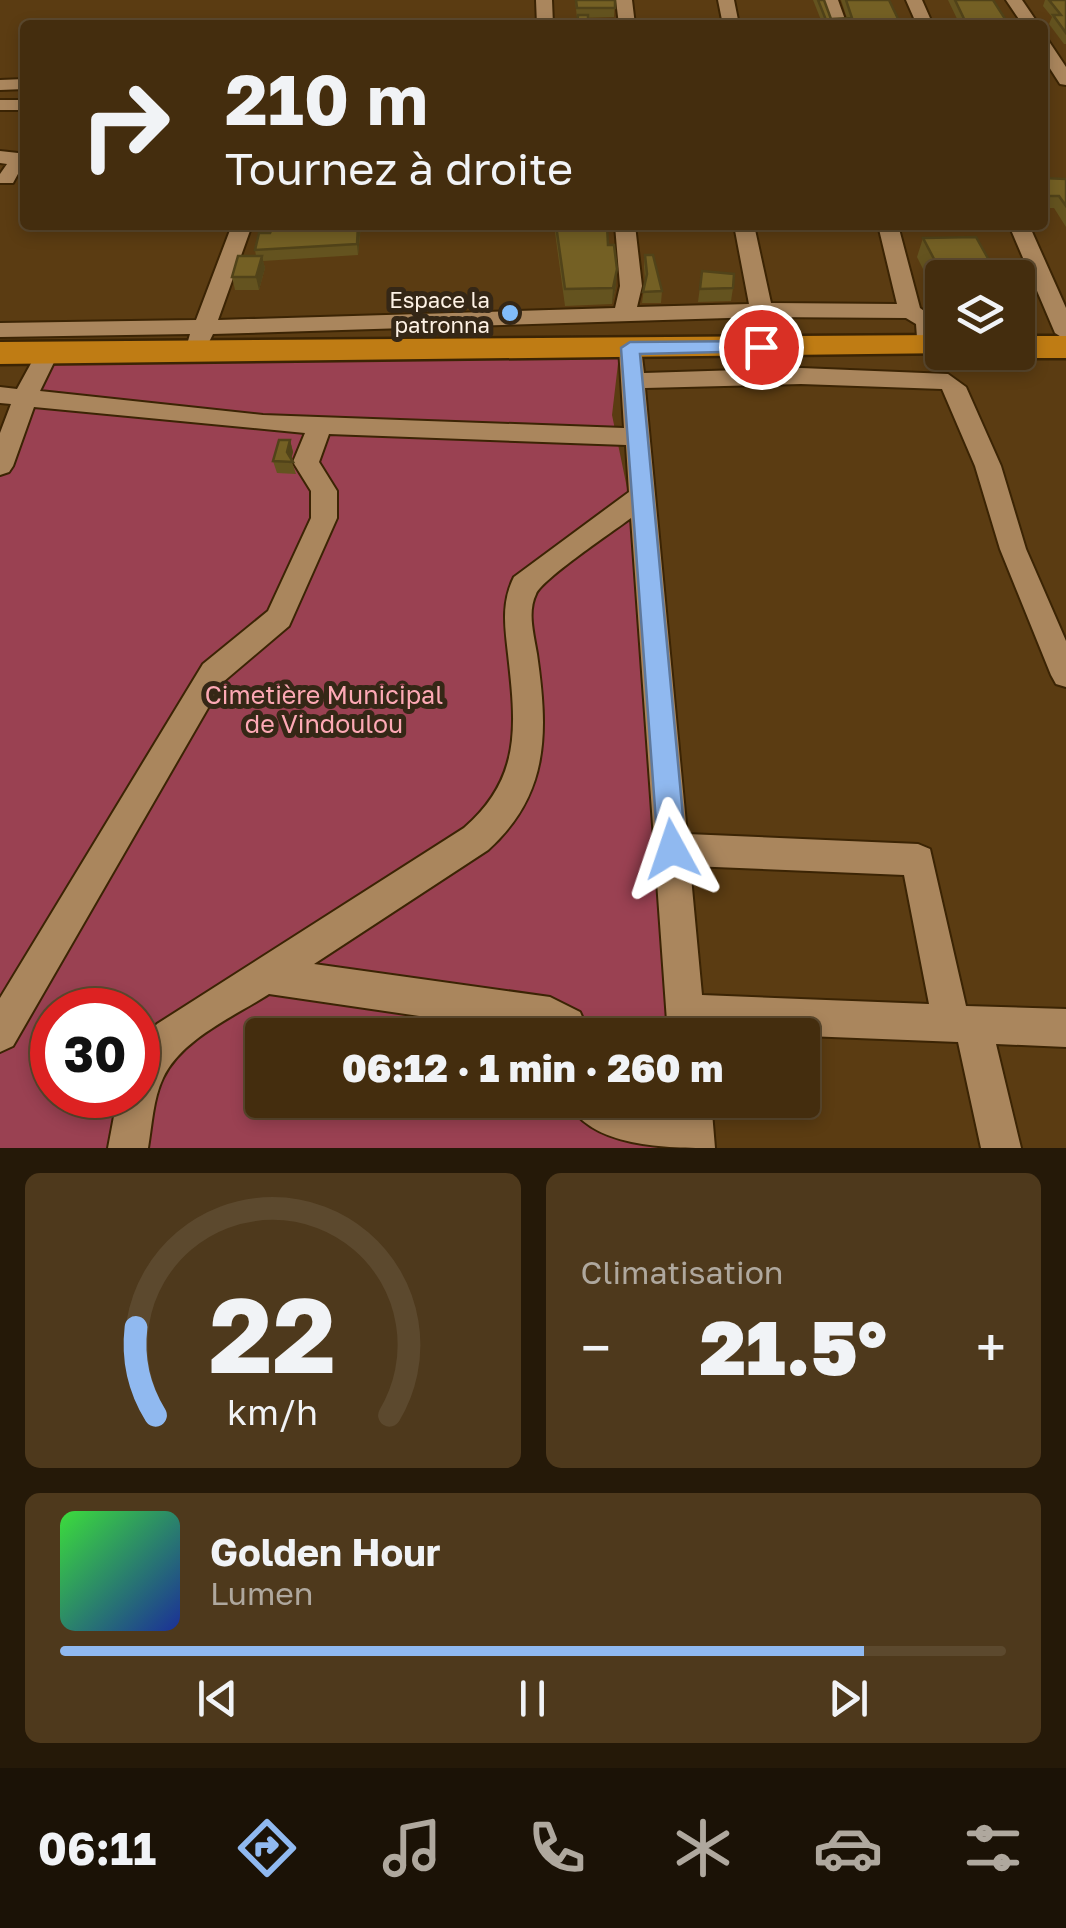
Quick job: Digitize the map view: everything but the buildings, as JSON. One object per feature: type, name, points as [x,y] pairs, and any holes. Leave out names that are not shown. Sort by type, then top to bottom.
[{"type":"highway","points":[[0,353],[199,339],[632,365],[925,347]]},
{"type":"highway","points":[[1035,347],[1066,347]]},
{"type":"street","points":[[1048,52],[1066,80]]},
{"type":"street","points":[[0,157],[11,157],[17,163],[10,180]]},
{"type":"street","points":[[199,339],[240,230]]},
{"type":"street","points":[[624,314],[631,286],[625,230]]},
{"type":"street","points":[[745,230],[761,310]]},
{"type":"street","points":[[889,230],[910,310]]},
{"type":"street","points":[[1021,230],[1066,333]]},
{"type":"street","points":[[0,330],[199,339],[624,314],[761,310],[910,310],[925,321]]},
{"type":"street","points":[[0,466],[26,395],[48,352]]},
{"type":"street","points":[[686,1018],[632,365],[948,382],[954,387],[988,466],[1013,549],[1066,675]]},
{"type":"street","points":[[0,395],[320,426],[638,437]]},
{"type":"street","points":[[0,1032],[213,672],[279,618],[324,518],[324,491],[306,462],[320,426]]},
{"type":"street","points":[[160,1050],[170,1037],[476,839],[500,818],[518,788],[525,759],[528,704],[518,612],[524,585],[642,495]]},
{"type":"street","points":[[672,849],[918,860],[962,1025],[1001,1148]]},
{"type":"street","points":[[264,974],[555,1018]]},
{"type":"street","points":[[820,1024],[1066,1028]]},
{"type":"street","points":[[128,1148],[133,1118]]},
{"type":"street","points":[[614,1118],[695,1146],[693,1118]]},
{"type":"green space","name":"Cimetière Municipal de Vindoulou","points":[[619,355],[612,415],[627,488],[682,1018],[245,1018],[245,1118],[692,1118],[695,1148],[0,1148],[0,466],[41,365]]},
{"type":"place","name":"Espace la patronna","points":[[510,313]]},
{"type":"route","points":[[672,849],[630,348],[761,347]]}]
